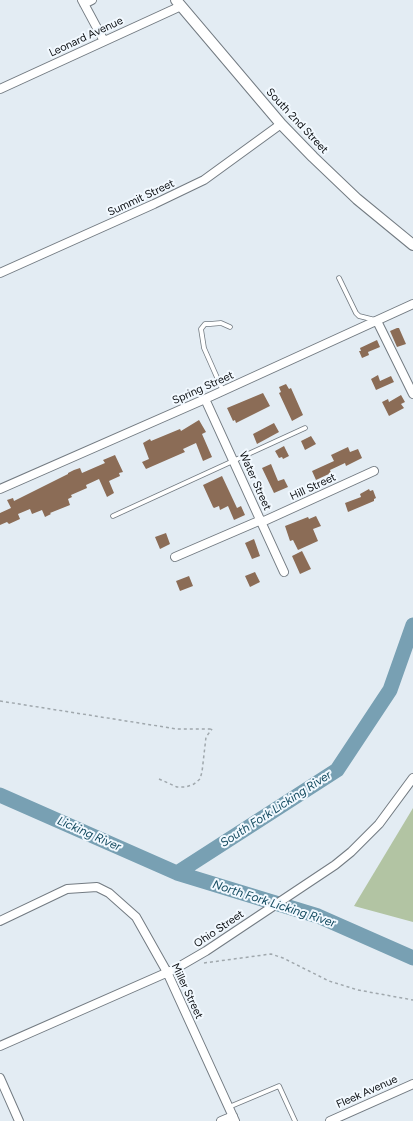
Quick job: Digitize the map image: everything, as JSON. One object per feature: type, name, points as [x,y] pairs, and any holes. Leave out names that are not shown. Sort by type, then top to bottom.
[{"type":"street","points":[[92,0],[83,2],[104,42]]},
{"type":"street","name":"Leonard Avenue","points":[[0,89],[104,42],[179,3]]},
{"type":"street","name":"South 2nd Street","points":[[179,3],[281,124],[357,199],[413,245]]},
{"type":"street","name":"Summit Street","points":[[0,273],[204,180],[281,124]]},
{"type":"street","name":"Spring Street","points":[[0,490],[223,391],[413,304]]},
{"type":"street","points":[[378,321],[413,394]]},
{"type":"street","name":"Water Street","points":[[205,399],[284,572]]},
{"type":"street","name":"Hill Street","points":[[175,557],[374,471]]},
{"type":"street","name":"Ohio Street","points":[[0,1046],[167,972],[192,960],[220,942],[335,865],[366,837],[392,808],[413,778]]},
{"type":"street","name":"Miller Street","points":[[0,921],[66,889],[97,887],[109,893],[136,918],[167,972],[234,1118]]},
{"type":"street","points":[[0,1078],[19,1121]]},
{"type":"street","name":"Fleek Avenue","points":[[330,1121],[413,1084]]},
{"type":"street","points":[[221,1121],[234,1118]]},
{"type":"lane","points":[[339,278],[356,313],[359,316],[378,321]]},
{"type":"lane","points":[[223,391],[204,348],[201,337],[201,329],[205,324],[221,323],[230,327]]},
{"type":"lane","points":[[113,516],[304,428]]},
{"type":"lane","points":[[229,1108],[278,1086],[295,1121]]},
{"type":"path","points":[[0,701],[177,729],[212,729],[206,738],[200,779],[194,784],[186,787],[177,787],[159,778]]},
{"type":"path","points":[[198,966],[205,962],[271,954],[283,958],[329,981],[358,990],[413,1000]]},
{"type":"green space","points":[[413,808],[413,922],[354,906]]},
{"type":"building","points":[[399,328],[406,344],[397,347],[390,331]]},
{"type":"building","points":[[377,340],[380,347],[368,352],[369,355],[362,358],[359,351],[361,351],[360,348]]},
{"type":"building","points":[[378,375],[380,381],[391,376],[394,382],[376,390],[371,379]]},
{"type":"building","points":[[286,384],[289,389],[291,388],[303,415],[292,421],[279,393],[281,392],[279,387]]},
{"type":"building","points":[[263,393],[270,406],[236,423],[235,420],[233,421],[227,408]]},
{"type":"building","points":[[401,395],[405,402],[401,404],[404,408],[389,416],[382,402],[388,399],[389,402]]},
{"type":"building","points":[[199,420],[206,432],[202,434],[212,457],[203,461],[196,443],[183,449],[185,452],[146,469],[142,462],[149,459],[143,443],[150,439],[151,441],[180,429],[181,431]]},
{"type":"building","points":[[274,423],[279,432],[257,444],[253,434]]},
{"type":"building","points":[[311,436],[316,444],[305,450],[301,441]]},
{"type":"building","points":[[284,446],[289,456],[283,459],[282,457],[279,458],[275,451]]},
{"type":"building","points":[[348,447],[350,452],[358,449],[362,458],[346,466],[345,463],[330,470],[331,473],[316,480],[312,471],[334,461],[331,455]]},
{"type":"building","points":[[115,455],[123,472],[119,473],[120,476],[109,481],[114,493],[107,497],[99,479],[86,485],[87,488],[71,495],[72,497],[68,499],[70,505],[50,513],[51,514],[45,517],[42,510],[32,514],[30,509],[18,514],[20,519],[9,524],[7,522],[0,525],[0,513],[11,508],[7,500],[13,498],[14,501],[74,470],[80,468],[82,473],[105,463],[103,460]]},
{"type":"building","points":[[271,464],[278,481],[284,479],[288,487],[274,493],[262,468]]},
{"type":"building","points":[[222,476],[237,508],[241,506],[245,515],[234,520],[228,506],[220,510],[219,506],[213,507],[203,485]]},
{"type":"building","points":[[369,489],[370,491],[373,490],[376,498],[374,501],[348,512],[345,503],[361,497],[360,494]]},
{"type":"building","points":[[316,516],[321,526],[313,529],[318,541],[298,550],[293,540],[290,541],[285,526],[308,517],[309,519]]},
{"type":"building","points":[[166,533],[170,544],[160,549],[155,537]]},
{"type":"building","points":[[254,539],[260,556],[252,559],[245,543]]},
{"type":"building","points":[[302,551],[311,569],[300,574],[292,556]]},
{"type":"building","points":[[255,572],[260,582],[250,587],[245,576]]},
{"type":"building","points":[[189,576],[193,586],[180,591],[176,581]]},
{"type":"waterway","name":"South Fork Licking River","points":[[177,873],[337,770],[390,690],[413,625]]},
{"type":"waterway","name":"North Fork Licking River","points":[[0,795],[177,873],[318,916],[413,958]]},
{"type":"water label","name":"Licking River","points":[[89,834]]}]
